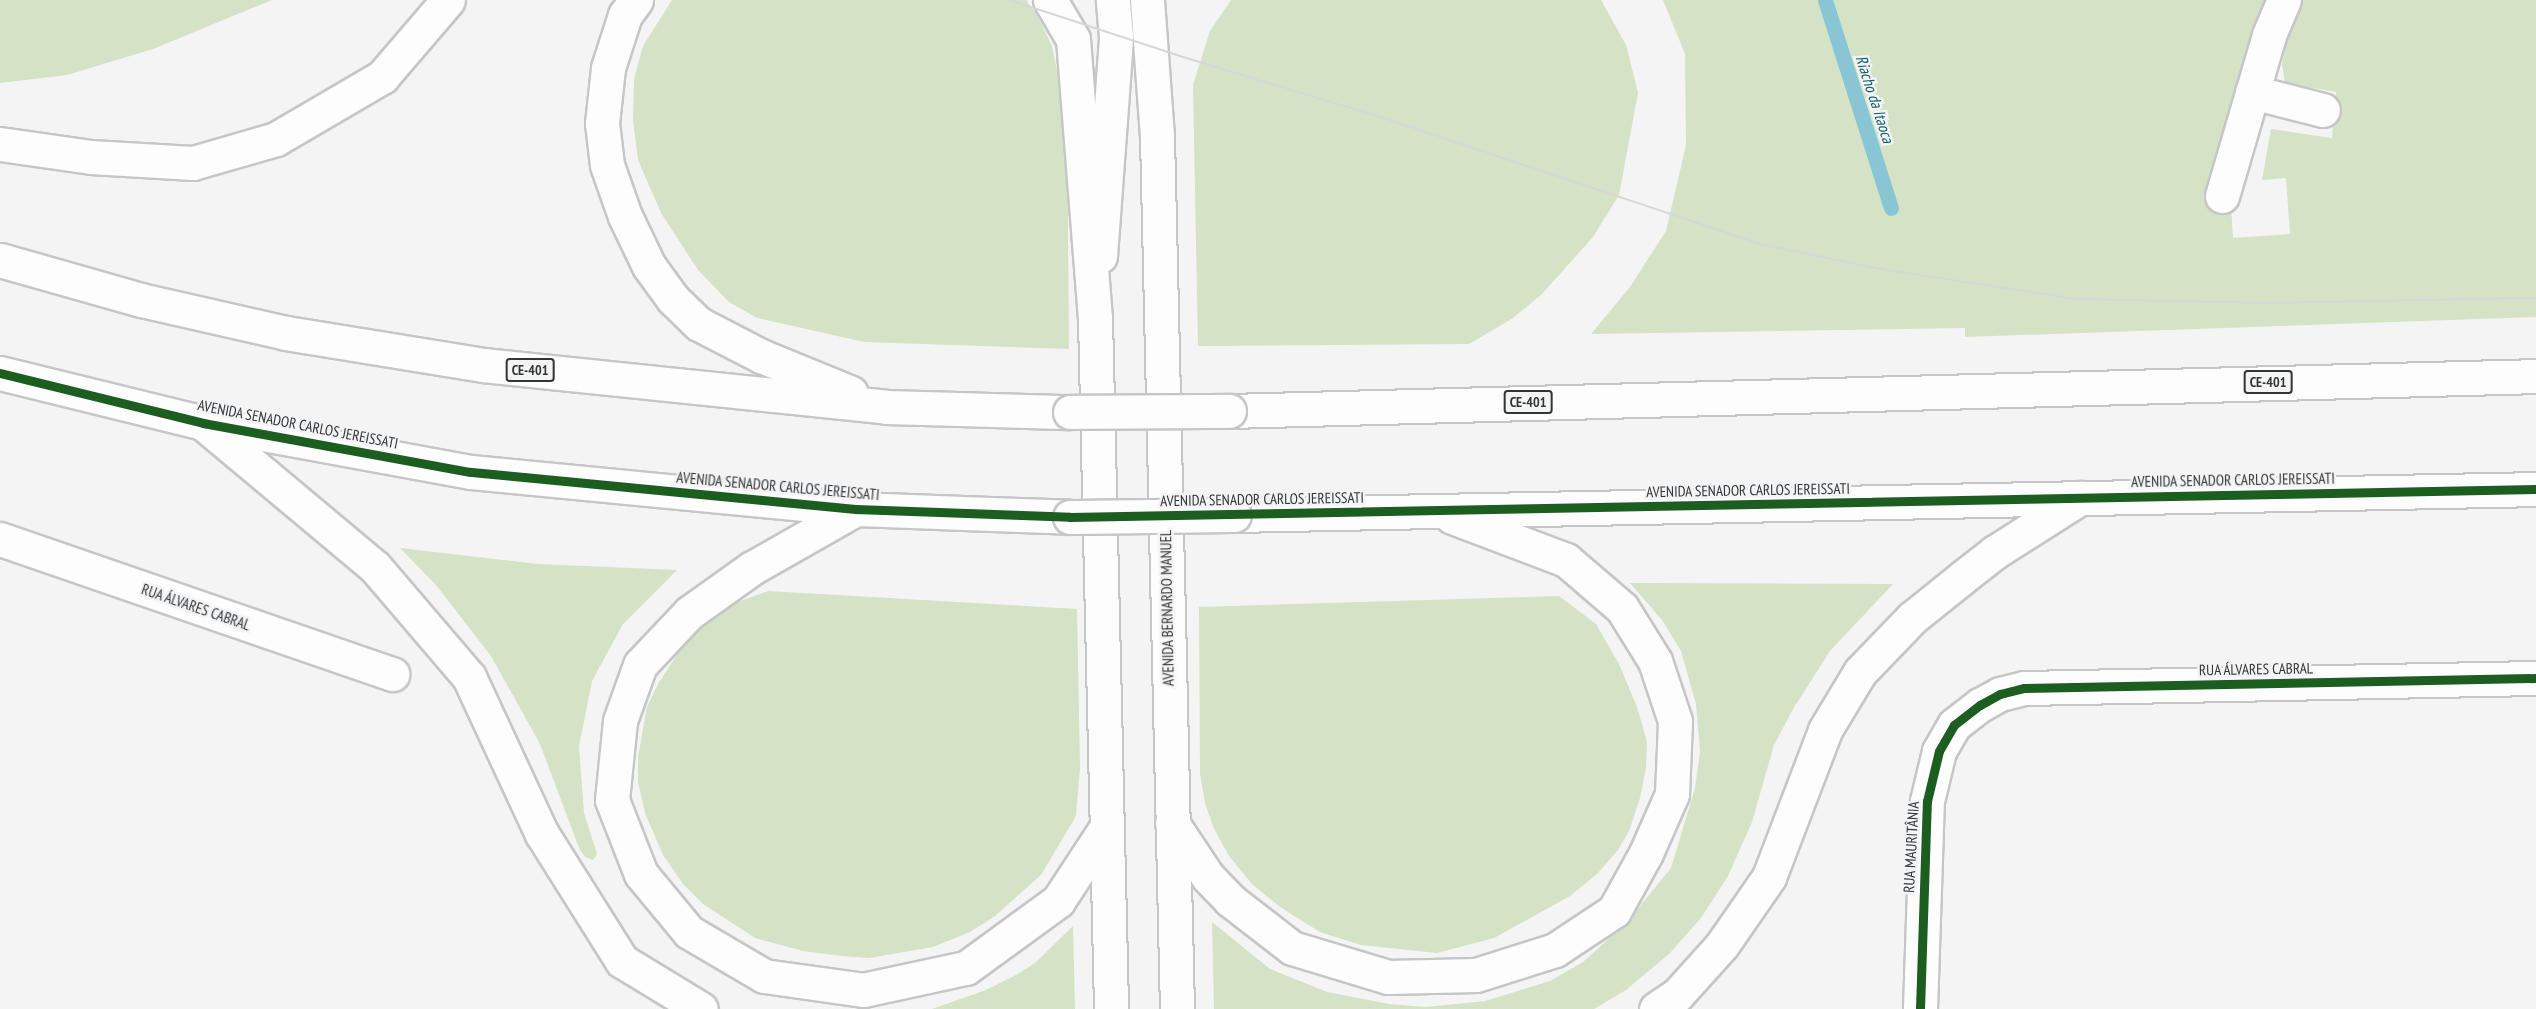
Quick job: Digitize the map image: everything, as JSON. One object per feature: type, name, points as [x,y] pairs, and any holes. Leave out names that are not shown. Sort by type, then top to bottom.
[{"type":"main road","points":[[0,144],[91,157],[193,163],[276,140],[382,77],[448,0]]},
{"type":"main road","points":[[636,0],[625,15],[608,68],[602,123],[607,165],[625,216],[649,266],[673,299],[699,324],[761,356],[886,407]]},
{"type":"main road","points":[[1050,0],[1073,39],[1095,318],[1111,1009]]},
{"type":"main road","points":[[1095,318],[1116,37],[1113,0]]},
{"type":"main road","name":"AVENIDA BERNARDO MANUEL","points":[[1147,0],[1157,136],[1176,1009]]},
{"type":"main road","points":[[2222,196],[2270,35],[2284,0]]},
{"type":"main road","points":[[2252,92],[2323,110]]},
{"type":"main road","name":"CE-401","points":[[0,260],[141,300],[298,335],[483,365],[886,407],[1070,411],[1229,411],[2536,376]]},
{"type":"main road","name":"AVENIDA SENADOR CARLOS JEREISSATI","points":[[0,373],[202,423],[471,472],[856,509],[1070,517],[2536,489]]},
{"type":"main road","points":[[202,423],[375,567],[469,677],[542,834],[622,961],[700,1009]]},
{"type":"main road","points":[[1656,1009],[1677,995],[1722,945],[1769,877],[1825,730],[1860,672],[1912,618],[1963,577],[1995,552],[2081,497]]},
{"type":"main road","points":[[856,509],[752,568],[689,613],[640,665],[620,721],[612,800],[641,874],[689,932],[764,976],[863,990],[966,968],[1058,901],[1106,828]]},
{"type":"main road","points":[[1172,823],[1208,878],[1230,900],[1292,948],[1388,977],[1476,975],[1555,950],[1614,911],[1646,853],[1672,794],[1675,721],[1655,661],[1622,608],[1566,560],[1436,511]]},
{"type":"main road","name":"RUA ÁLVARES CABRAL","points":[[0,539],[392,674]]},
{"type":"main road","name":"RUA ÁLVARES CABRAL","points":[[1980,705],[2000,694],[2024,688],[2536,678]]},
{"type":"main road","name":"RUA MAURITÂNIA","points":[[1920,1009],[1927,801],[1939,751],[1954,725],[1980,705]]},
{"type":"green space","points":[[0,0],[272,0],[153,49],[67,75],[0,83]]},
{"type":"green space","points":[[672,0],[1026,0],[1038,17],[1052,46],[1067,118],[1069,349],[864,342],[757,318],[729,302],[698,270],[661,213],[638,160],[633,120],[634,79],[643,46]]},
{"type":"green space","points":[[1231,0],[1601,0],[1626,45],[1638,93],[1619,195],[1593,237],[1542,294],[1513,318],[1469,344],[1198,346],[1193,85],[1210,31]]},
{"type":"green space","points":[[1663,0],[2276,0],[2231,204],[2233,238],[2290,234],[2286,178],[2262,180],[2271,129],[2332,138],[2336,92],[2285,83],[2282,65],[2290,21],[2300,0],[2536,0],[2536,317],[1965,337],[1965,328],[1591,334],[1630,287],[1666,231],[1686,145],[1685,54]]},
{"type":"green space","points":[[400,548],[538,564],[677,570],[623,624],[592,681],[579,746],[584,813],[597,854],[593,860],[585,857],[579,848],[540,744],[491,656],[436,585]]},
{"type":"green space","points":[[1630,583],[1893,584],[1830,651],[1793,709],[1774,745],[1752,822],[1728,876],[1701,918],[1669,954],[1626,990],[1594,1009],[1214,1009],[1212,922],[1270,969],[1327,992],[1389,1004],[1426,1007],[1485,1001],[1550,981],[1583,962],[1626,923],[1671,868],[1695,788],[1700,752],[1696,704],[1681,651],[1662,620]]},
{"type":"green space","points":[[768,591],[1077,609],[1080,768],[1076,816],[1041,875],[995,916],[970,932],[933,947],[869,958],[842,956],[803,951],[755,938],[703,904],[683,884],[663,855],[645,813],[638,782],[638,757],[647,707],[658,684],[686,641],[732,604]]},
{"type":"green space","points":[[1559,596],[1596,624],[1619,664],[1637,707],[1647,742],[1646,768],[1640,798],[1629,831],[1618,850],[1597,874],[1570,896],[1494,938],[1437,953],[1361,945],[1320,932],[1280,907],[1252,884],[1229,856],[1214,829],[1205,803],[1200,774],[1199,607]]},
{"type":"green space","points":[[1073,926],[1075,1009],[932,1009],[986,990],[1016,975],[1035,963]]},
{"type":"waterway","name":"Riacho da Itaoca","points":[[1825,0],[1891,208]]},
{"type":"tram line","points":[[1010,0],[1180,56],[1381,117],[1761,244],[1881,269],[2078,299],[2269,303],[2536,298]]},
{"type":"cycle path","points":[[0,373],[203,423],[471,472],[856,509],[1070,517],[2536,489]]},
{"type":"cycle path","points":[[1920,1009],[1927,801],[1939,751],[1954,725],[1980,705],[2000,694],[2024,688],[2536,678]]}]
